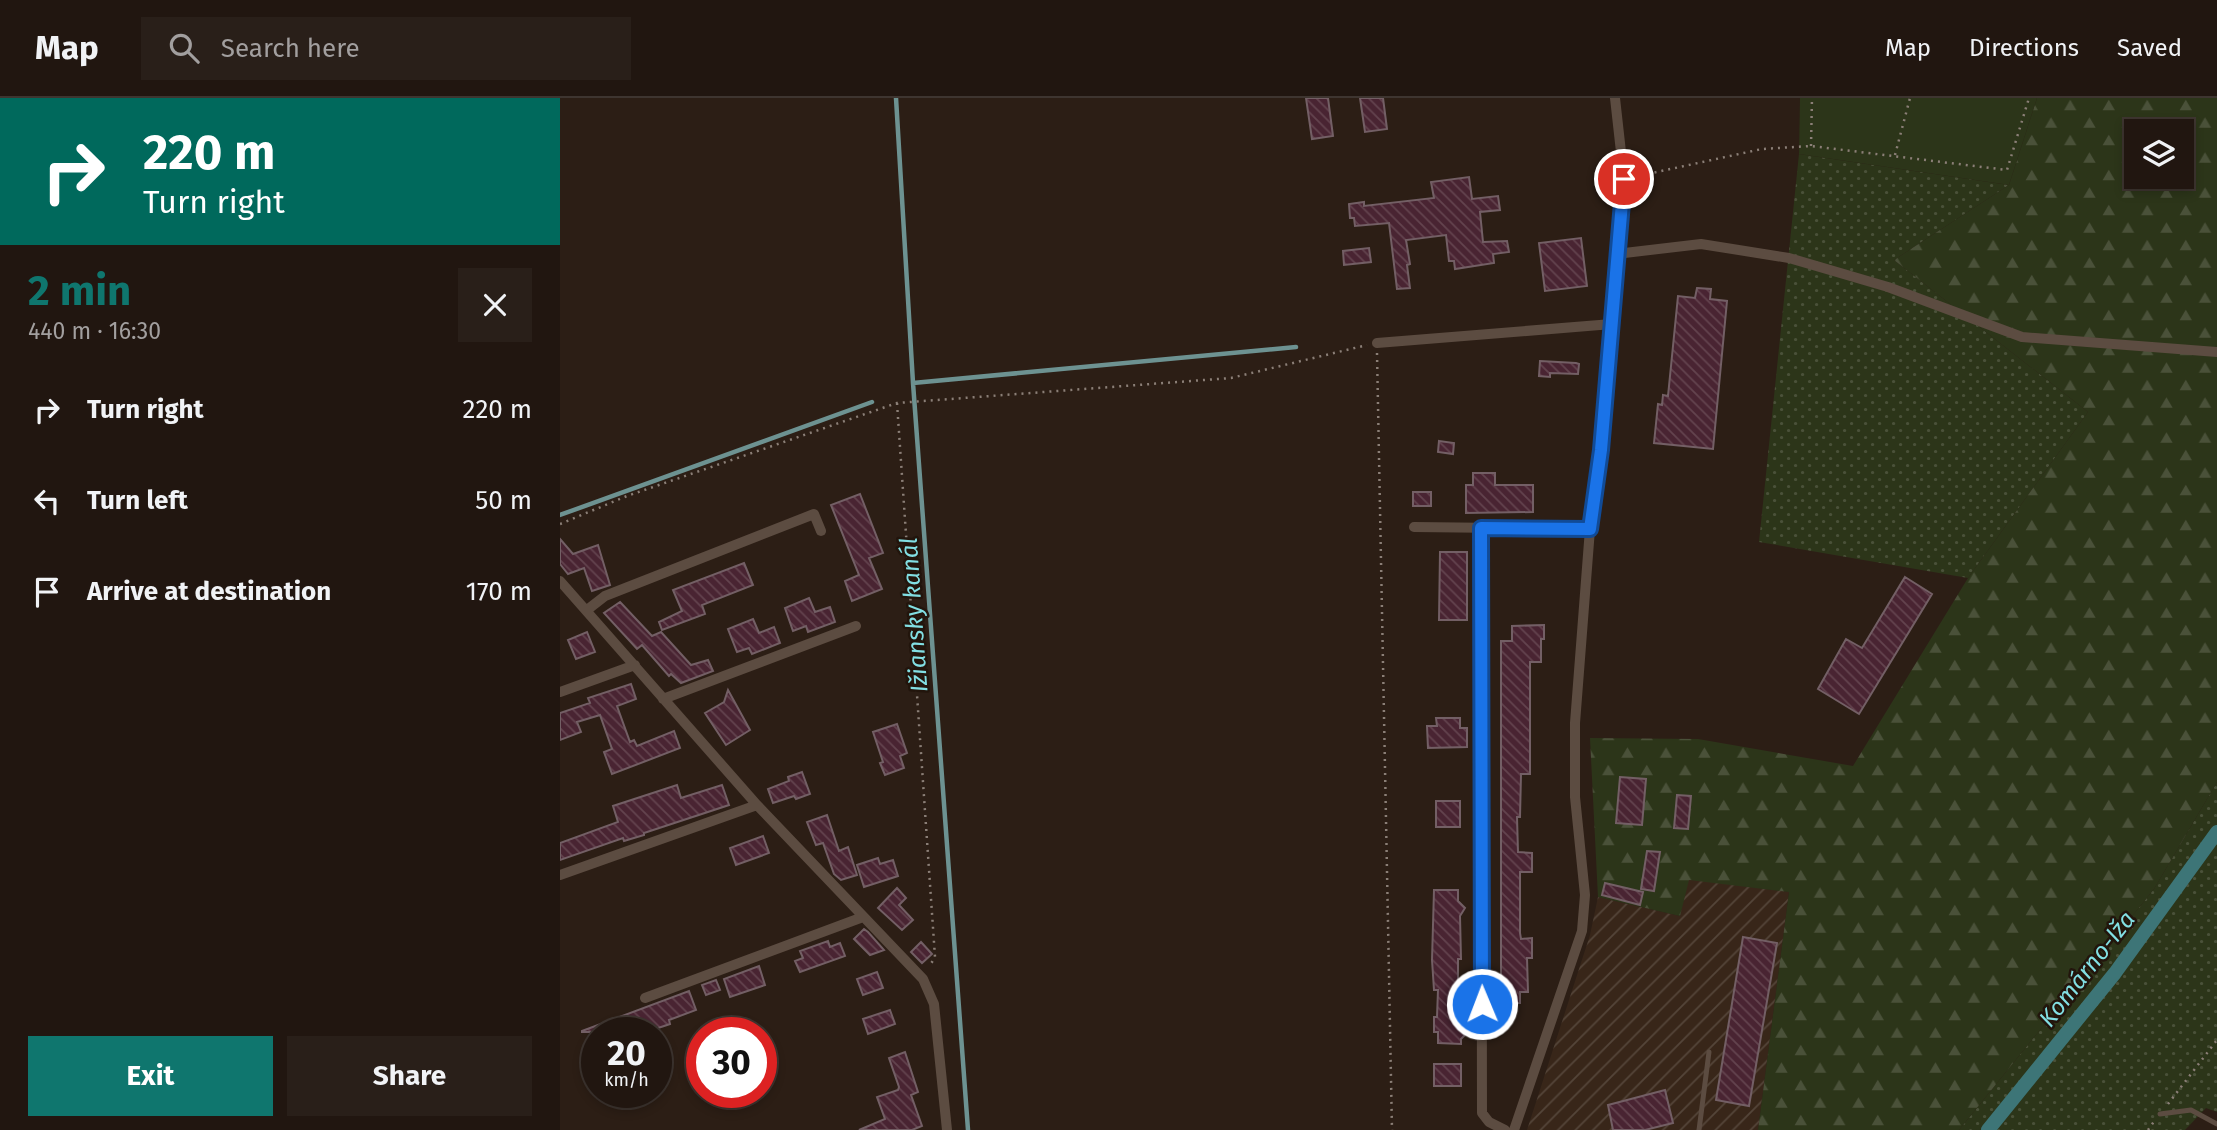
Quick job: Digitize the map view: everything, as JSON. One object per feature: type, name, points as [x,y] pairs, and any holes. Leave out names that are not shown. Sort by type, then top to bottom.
[{"type":"street","points":[[1514,1130],[1582,931],[1585,895],[1575,797],[1575,723],[1590,529],[1601,450],[1624,179],[1615,98]]},
{"type":"street","points":[[1616,254],[1701,244],[1788,258],[1888,287],[2022,337],[2217,352]]},
{"type":"street","points":[[1377,343],[1612,324]]},
{"type":"street","points":[[587,610],[605,596],[814,514],[821,531]]},
{"type":"street","points":[[1414,527],[1590,529]]},
{"type":"street","points":[[1481,528],[1482,1113],[1489,1122],[1505,1130]]},
{"type":"street","points":[[560,581],[757,806],[923,979],[934,1004],[947,1130]]},
{"type":"street","points":[[663,699],[856,626]]},
{"type":"street","points":[[560,692],[635,665]]},
{"type":"street","points":[[560,875],[757,806]]},
{"type":"street","points":[[645,998],[863,917]]},
{"type":"lane","points":[[1699,1130],[1709,1052]]},
{"type":"lane","points":[[2160,1114],[2191,1110],[2217,1124]]},
{"type":"path","points":[[1811,146],[1812,98]]},
{"type":"path","points":[[1895,155],[1910,98]]},
{"type":"path","points":[[1624,179],[1762,149],[1811,146],[2007,170],[2029,98]]},
{"type":"path","points":[[560,524],[627,496],[897,403],[921,399],[1231,377],[1377,343],[1392,1130]]},
{"type":"path","points":[[897,403],[935,957],[923,979]]},
{"type":"path","points":[[2160,1114],[2217,1040]]},
{"type":"shaded area","points":[[1688,879],[1789,892],[1758,1130],[1527,1130],[1590,935],[1598,897],[1680,916]]},
{"type":"green space","points":[[1800,98],[2037,98],[2009,185],[1799,154]]},
{"type":"green space","points":[[2037,98],[2217,98],[2217,782],[2154,889],[1959,1130],[1758,1130],[1789,892],[1689,880],[1680,916],[1598,897],[1590,738],[1698,739],[1853,766],[1968,578],[2088,412],[1894,260],[2009,185]]},
{"type":"green space","points":[[1799,154],[2009,185],[1894,260],[2088,412],[1968,578],[1759,542]]},
{"type":"green space","points":[[2217,782],[2217,1112],[2206,1108],[2185,1130],[1959,1130],[2154,889]]},
{"type":"building","points":[[1306,98],[1328,98],[1333,136],[1312,139]]},
{"type":"building","points":[[1360,98],[1383,98],[1387,129],[1365,132]]},
{"type":"building","points":[[1469,177],[1472,199],[1498,196],[1500,210],[1480,212],[1483,242],[1507,241],[1509,252],[1493,254],[1494,263],[1455,269],[1454,261],[1449,261],[1446,235],[1406,240],[1410,288],[1397,289],[1389,223],[1355,226],[1354,218],[1350,218],[1349,204],[1364,202],[1364,206],[1434,198],[1431,182]]},
{"type":"building","points":[[1581,238],[1587,286],[1545,291],[1539,243]]},
{"type":"building","points":[[1369,248],[1371,262],[1344,265],[1343,251]]},
{"type":"building","points":[[1697,288],[1711,289],[1710,299],[1727,301],[1713,449],[1654,443],[1658,404],[1662,405],[1663,395],[1668,396],[1678,296],[1695,298]]},
{"type":"building","points":[[1540,361],[1579,364],[1578,374],[1550,373],[1550,377],[1539,376]]},
{"type":"building","points":[[1439,441],[1454,443],[1453,454],[1438,452]]},
{"type":"building","points":[[1473,473],[1495,473],[1495,485],[1533,485],[1533,512],[1466,513],[1466,485],[1473,485]]},
{"type":"building","points":[[1413,492],[1431,492],[1431,506],[1413,506]]},
{"type":"building","points":[[860,494],[883,553],[869,558],[882,589],[852,601],[845,581],[859,575],[831,505]]},
{"type":"building","points":[[560,539],[573,554],[598,545],[610,585],[592,591],[584,568],[568,574],[560,564]]},
{"type":"building","points":[[1440,552],[1467,552],[1467,620],[1439,620]]},
{"type":"building","points":[[744,563],[753,585],[702,605],[705,614],[662,630],[659,622],[682,611],[673,590]]},
{"type":"building","points":[[1905,577],[1932,594],[1859,714],[1818,689],[1846,639],[1862,648]]},
{"type":"building","points":[[809,598],[815,612],[830,607],[835,622],[808,632],[806,626],[793,631],[785,608]]},
{"type":"building","points":[[620,602],[652,636],[661,632],[691,665],[708,660],[713,671],[681,683],[671,674],[669,676],[642,645],[637,649],[604,613]]},
{"type":"building","points":[[753,619],[759,633],[774,627],[780,643],[752,654],[749,648],[737,652],[728,629]]},
{"type":"building","points":[[1544,625],[1541,662],[1530,662],[1530,774],[1521,774],[1520,817],[1517,817],[1518,852],[1532,853],[1532,872],[1520,872],[1520,933],[1521,939],[1532,938],[1532,958],[1527,958],[1528,992],[1520,992],[1520,1003],[1508,1003],[1508,994],[1501,995],[1501,641],[1512,641],[1512,626]]},
{"type":"building","points":[[587,632],[595,652],[576,659],[568,640]]},
{"type":"building","points":[[631,684],[636,699],[617,706],[630,742],[634,740],[637,746],[674,731],[680,748],[612,774],[604,752],[612,749],[600,715],[577,722],[581,732],[560,740],[560,713],[590,703],[588,698]]},
{"type":"building","points":[[728,690],[750,730],[726,745],[705,713],[724,702]]},
{"type":"building","points":[[1436,718],[1460,718],[1460,728],[1467,728],[1467,747],[1428,748],[1427,726],[1437,726]]},
{"type":"building","points":[[897,724],[907,753],[900,756],[904,768],[885,775],[873,732]]},
{"type":"building","points":[[802,772],[810,794],[773,803],[768,789],[789,781],[788,777]]},
{"type":"building","points":[[1620,777],[1646,779],[1642,825],[1616,823]]},
{"type":"building","points":[[677,785],[681,798],[722,785],[729,805],[644,835],[624,841],[623,838],[560,860],[560,843],[618,822],[613,806]]},
{"type":"building","points":[[1677,795],[1691,796],[1688,829],[1674,828]]},
{"type":"building","points":[[1436,801],[1460,801],[1460,827],[1436,827]]},
{"type":"building","points":[[827,815],[839,851],[848,847],[857,875],[841,880],[834,874],[823,843],[816,845],[807,822]]},
{"type":"building","points":[[763,836],[769,853],[736,865],[730,848]]},
{"type":"building","points":[[1647,851],[1660,852],[1654,891],[1641,889]]},
{"type":"building","points":[[878,858],[880,864],[893,860],[898,876],[864,887],[857,865]]},
{"type":"building","points":[[1605,883],[1643,892],[1640,905],[1602,895]]},
{"type":"building","points":[[897,888],[906,898],[899,905],[913,920],[902,930],[878,908]]},
{"type":"building","points":[[1434,890],[1458,890],[1458,901],[1465,908],[1460,916],[1461,959],[1458,959],[1458,985],[1465,992],[1461,1001],[1458,1001],[1458,1028],[1465,1035],[1461,1044],[1438,1043],[1438,1032],[1434,1032],[1438,990],[1434,990],[1432,960]]},
{"type":"building","points":[[864,929],[884,950],[870,955],[854,939]]},
{"type":"building","points":[[1743,937],[1777,943],[1749,1106],[1716,1100]]},
{"type":"building","points":[[828,941],[830,947],[840,943],[845,956],[800,972],[795,961],[803,958],[800,951]]},
{"type":"building","points":[[921,942],[932,954],[922,963],[911,952]]},
{"type":"building","points":[[759,966],[765,985],[730,997],[724,979]]},
{"type":"building","points":[[877,972],[883,988],[863,995],[857,979]]},
{"type":"building","points":[[716,980],[720,990],[706,995],[702,985]]},
{"type":"building","points":[[689,991],[696,1010],[672,1019],[619,1017]]},
{"type":"building","points":[[890,1010],[895,1024],[868,1034],[863,1019]]},
{"type":"building","points":[[905,1052],[918,1092],[911,1095],[922,1126],[912,1130],[859,1130],[885,1119],[877,1097],[898,1090],[889,1058]]},
{"type":"building","points":[[1434,1064],[1461,1064],[1461,1086],[1434,1086]]},
{"type":"building","points":[[1665,1090],[1673,1123],[1645,1130],[1613,1130],[1608,1105]]},
{"type":"waterway","name":"Ižiansky kanál","points":[[896,98],[913,383],[968,1130]]},
{"type":"waterway","points":[[913,383],[1296,347]]},
{"type":"waterway","points":[[560,515],[872,402]]},
{"type":"waterway","name":"Komárno-Iža","points":[[1988,1130],[2115,973],[2217,832]]},
{"type":"route","points":[[1482,1004],[1481,528],[1590,529],[1601,450],[1624,179]]}]
